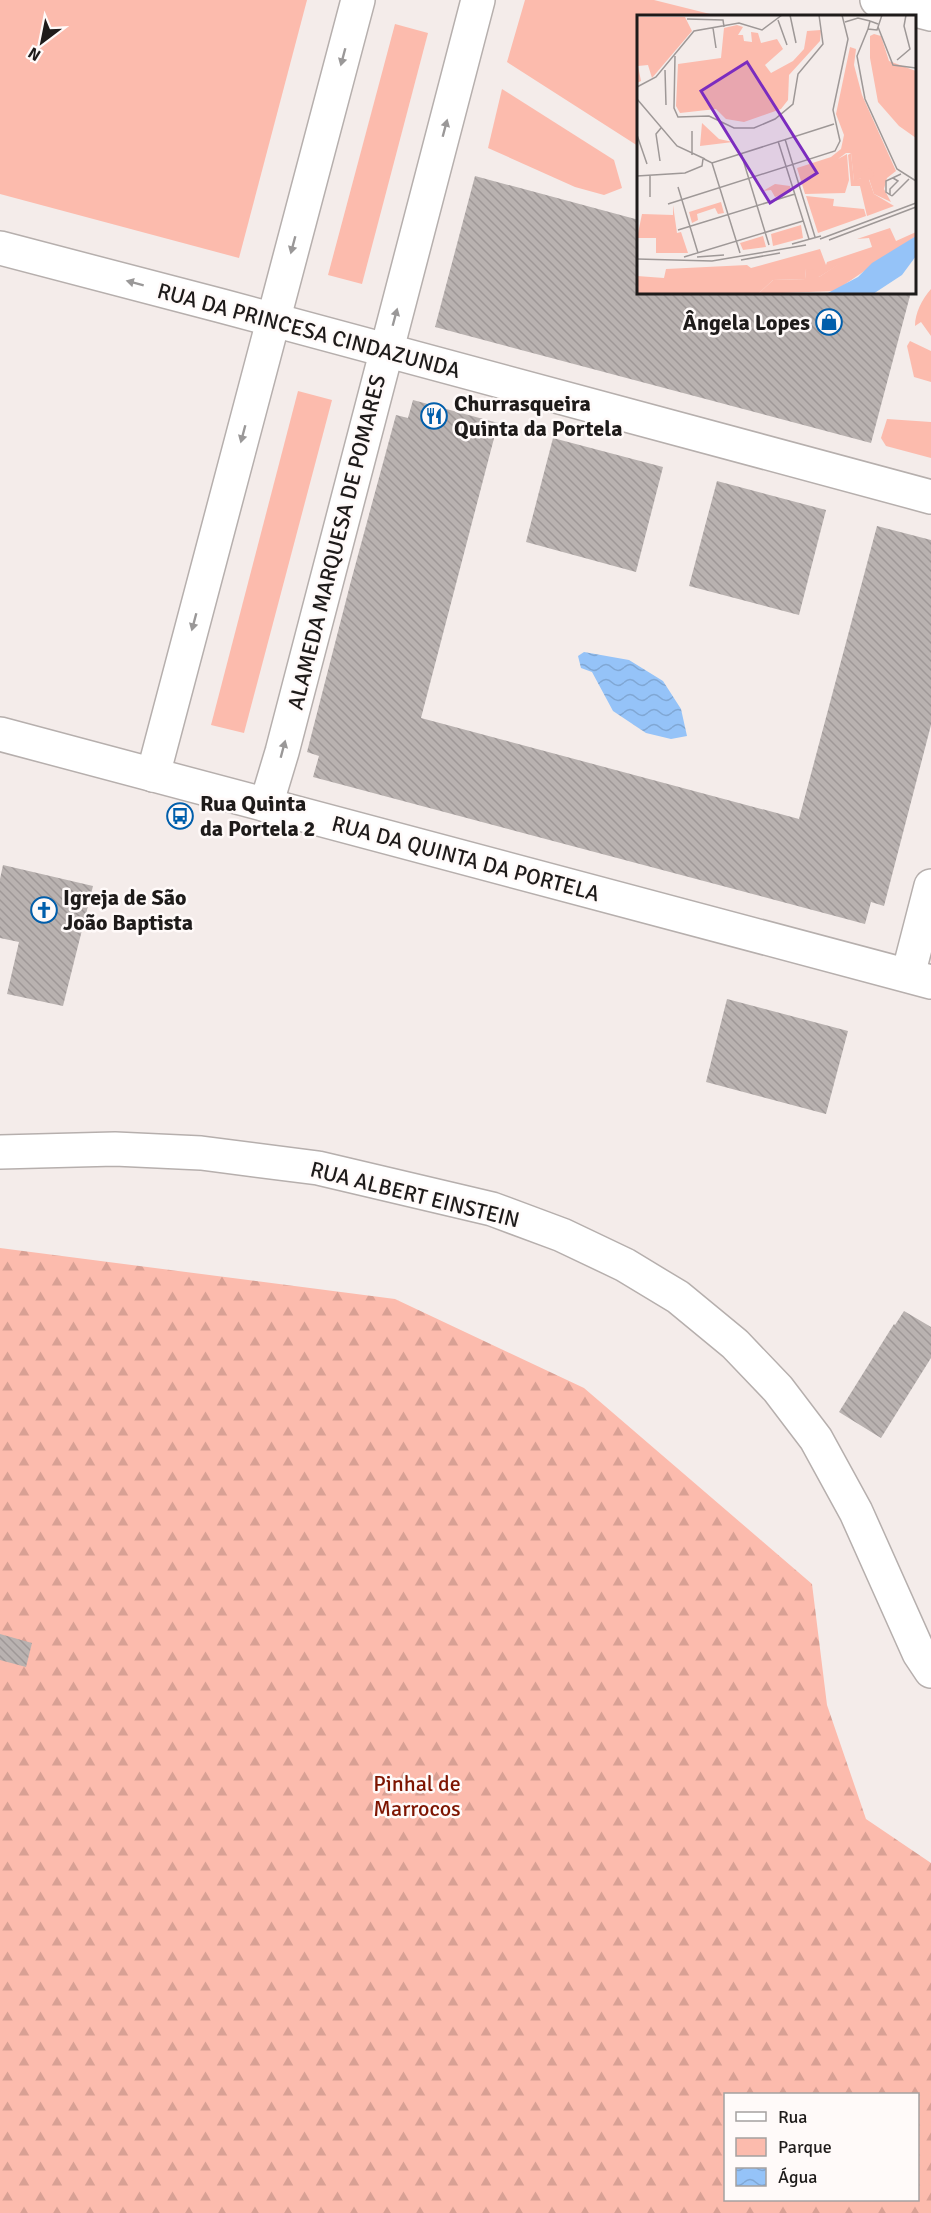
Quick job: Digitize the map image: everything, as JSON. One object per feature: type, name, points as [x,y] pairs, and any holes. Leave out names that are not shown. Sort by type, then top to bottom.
[{"type":"street","points":[[153,775],[358,0]]},
{"type":"street","name":"ALAMEDA MARQUESA DE POMARES","points":[[266,805],[282,752],[478,0]]},
{"type":"street","points":[[877,0],[931,15]]},
{"type":"street","name":"RUA DA PRINCESA CINDAZUNDA","points":[[0,248],[931,497]]},
{"type":"street","name":"RUA DA QUINTA DA PORTELA","points":[[0,734],[920,979]]},
{"type":"street","points":[[920,979],[931,886]]},
{"type":"street","name":"RUA ALBERT EINSTEIN","points":[[0,1152],[115,1149],[201,1153],[318,1168],[492,1209],[562,1235],[625,1265],[678,1297],[735,1344],[778,1389],[810,1431],[856,1512],[919,1653],[931,1671]]},
{"type":"green space","points":[[0,0],[307,0],[239,258],[0,194]]},
{"type":"green space","points":[[525,0],[654,0],[714,15],[637,15],[637,145],[507,62]]},
{"type":"green space","points":[[395,24],[428,33],[362,284],[328,275]]},
{"type":"green space","points":[[502,89],[614,160],[622,188],[604,195],[575,187],[488,148]]},
{"type":"green space","points":[[931,289],[931,336],[921,322],[915,326],[920,306]]},
{"type":"green space","points":[[910,341],[931,351],[931,382],[914,377],[907,346]]},
{"type":"green space","points":[[298,391],[332,400],[244,733],[211,725]]},
{"type":"green space","points":[[887,419],[931,422],[931,458],[886,446],[881,438]]},
{"type":"green space","name":"Pinhal de Marrocos","points":[[0,1248],[395,1299],[584,1388],[812,1584],[827,1705],[866,1819],[931,1863],[931,2213],[0,2213]]},
{"type":"water","points":[[584,652],[629,660],[663,681],[681,709],[687,736],[671,739],[646,733],[613,711],[592,672],[581,668],[578,656]]},
{"type":"building","points":[[475,176],[637,219],[637,294],[910,294],[871,443],[435,327]]},
{"type":"building","points":[[413,400],[498,423],[421,718],[799,819],[877,526],[931,540],[931,725],[884,906],[871,902],[865,924],[313,777],[319,756],[307,752],[351,581],[396,415],[408,418]]},
{"type":"building","points":[[553,438],[663,467],[636,572],[526,542]]},
{"type":"building","points":[[717,481],[826,510],[799,615],[689,586]]},
{"type":"building","name":"Igreja de São João Baptista","points":[[3,865],[93,886],[63,1006],[7,994],[19,942],[0,938],[0,879]]},
{"type":"building","points":[[727,999],[848,1031],[826,1114],[706,1082]]},
{"type":"building","points":[[904,1311],[931,1327],[931,1358],[881,1438],[839,1412]]},
{"type":"building","points":[[0,1634],[32,1643],[26,1667],[0,1660]]},
{"type":"place","name":"Ângela Lopes","points":[[829,322]]},
{"type":"place","name":"Churrasqueira Quinta da Portela","points":[[434,416]]},
{"type":"place","name":"Rua Quinta da Portela 2","points":[[180,816]]},
{"type":"place","name":"Igreja de São João Baptista","points":[[44,910]]}]
